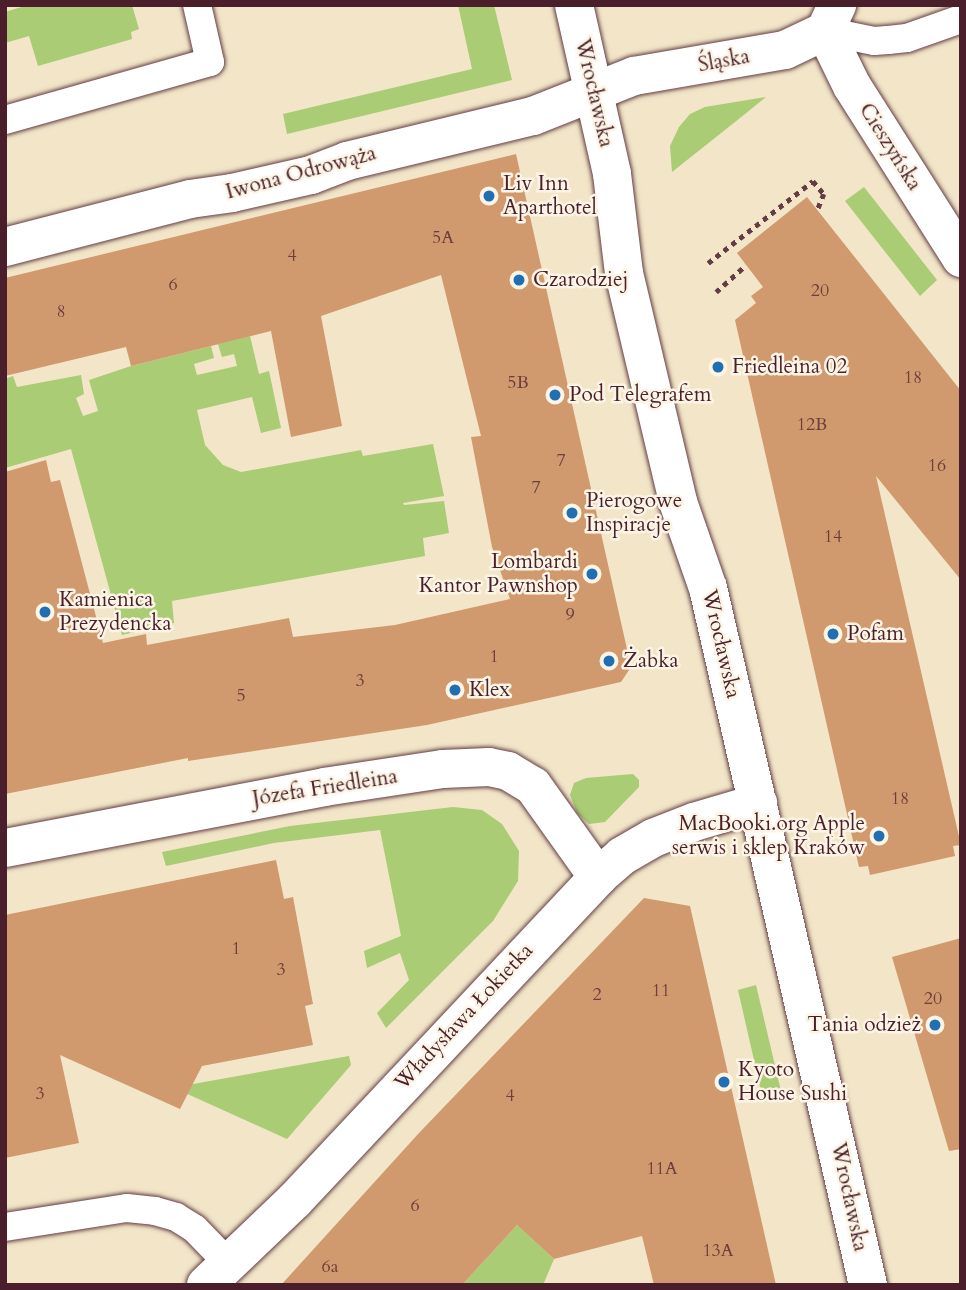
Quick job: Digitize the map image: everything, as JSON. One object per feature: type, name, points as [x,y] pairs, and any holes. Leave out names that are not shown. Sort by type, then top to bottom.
[{"type":"street","name":"Wrocławska","points":[[574,5],[612,174],[624,273],[678,502],[708,587],[868,1285]]},
{"type":"street","name":"Śląska","points":[[593,92],[634,76],[785,50],[831,18]]},
{"type":"street","name":"Cieszyńska","points":[[831,18],[860,99],[961,258]]},
{"type":"street","name":"Iwona Odrowąża","points":[[5,247],[190,199],[311,175],[347,161],[533,116],[593,92]]},
{"type":"street","name":"Józefa Friedleina","points":[[5,848],[324,787],[443,769],[489,767],[508,771],[533,786],[598,877]]},
{"type":"street","name":"Władysława Łokietka","points":[[216,1273],[295,1200],[598,877],[622,856],[653,838],[694,822],[758,803]]},
{"type":"lane","points":[[5,120],[210,62],[197,5]]},
{"type":"lane","points":[[831,18],[874,41],[907,38],[961,19]]},
{"type":"lane","points":[[5,1227],[127,1208],[155,1211],[176,1217],[195,1229],[216,1273]]},
{"type":"path","points":[[708,263],[813,181],[824,194],[818,209]]},
{"type":"path","points":[[716,292],[746,265]]},
{"type":"green space","points":[[28,5],[132,5],[139,29],[131,32],[132,39],[38,66],[29,36],[5,43],[5,12]]},
{"type":"green space","points":[[458,5],[494,5],[512,80],[287,134],[283,114],[472,69]]},
{"type":"green space","points":[[766,97],[672,172],[670,146],[679,127],[690,114],[705,107]]},
{"type":"green space","points":[[864,187],[937,280],[920,296],[845,201]]},
{"type":"green space","points":[[250,336],[259,374],[269,371],[281,428],[261,433],[252,397],[197,410],[205,445],[223,465],[241,472],[361,450],[363,456],[433,444],[444,496],[403,503],[444,501],[449,533],[423,538],[425,556],[172,601],[174,623],[122,635],[71,449],[5,468],[5,379],[13,376],[17,387],[81,375],[84,394],[76,398],[83,416],[98,411],[89,380],[131,366],[211,346],[214,358],[194,364],[197,375],[237,366],[234,354],[222,357],[218,344]]},
{"type":"green space","points":[[633,774],[639,780],[639,787],[605,822],[589,824],[577,813],[570,795],[574,783],[586,778]]},
{"type":"green space","points":[[453,807],[482,810],[502,824],[519,851],[518,881],[493,921],[386,1028],[377,1013],[409,980],[400,953],[367,968],[364,951],[401,936],[380,830],[274,843],[166,866],[162,852],[290,826]]},
{"type":"green space","points":[[756,985],[781,1091],[762,1095],[738,990]]},
{"type":"green space","points":[[349,1056],[351,1065],[287,1139],[183,1092],[182,1086]]},
{"type":"green space","points":[[517,1225],[554,1259],[543,1285],[462,1285]]},
{"type":"building","points":[[516,154],[631,667],[621,682],[427,725],[188,761],[188,758],[5,794],[5,472],[46,460],[51,482],[60,480],[103,643],[146,634],[147,645],[289,618],[293,637],[395,625],[510,599],[492,547],[471,437],[481,436],[441,275],[321,316],[342,426],[291,437],[271,331],[131,366],[126,347],[5,376],[5,278]]},
{"type":"building","points":[[807,197],[961,391],[961,580],[876,476],[961,845],[953,846],[955,856],[870,875],[868,866],[859,867],[735,320],[756,303],[751,296],[763,287],[737,253]]},
{"type":"building","points":[[276,860],[284,899],[293,897],[313,1004],[305,1006],[313,1045],[202,1066],[180,1109],[60,1055],[79,1143],[5,1158],[5,915]]},
{"type":"building","points":[[644,898],[690,906],[776,1285],[654,1285],[642,1236],[554,1259],[517,1225],[462,1285],[281,1285],[419,1133]]},
{"type":"building","points":[[961,938],[961,1149],[949,1151],[892,957]]},
{"type":"place","name":"Liv Inn Aparthotel","points":[[489,196]]},
{"type":"place","name":"Czarodziej","points":[[519,280]]},
{"type":"place","name":"Friedleina 02","points":[[718,367]]},
{"type":"place","name":"Pod Telegrafem","points":[[555,395]]},
{"type":"place","name":"Pierogowe Inspiracje","points":[[572,513]]},
{"type":"place","name":"Lombardi Kantor Pawnshop","points":[[592,574]]},
{"type":"place","name":"Kamienica Prezydencka","points":[[45,612]]},
{"type":"place","name":"Pofam","points":[[833,634]]},
{"type":"place","name":"Żabka","points":[[609,661]]},
{"type":"place","name":"Klex","points":[[455,690]]},
{"type":"place","name":"MacBooki.org Apple serwis i sklep Kraków","points":[[879,836]]},
{"type":"place","name":"Tania odzież","points":[[935,1025]]},
{"type":"place","name":"Kyoto House Sushi","points":[[724,1082]]}]
